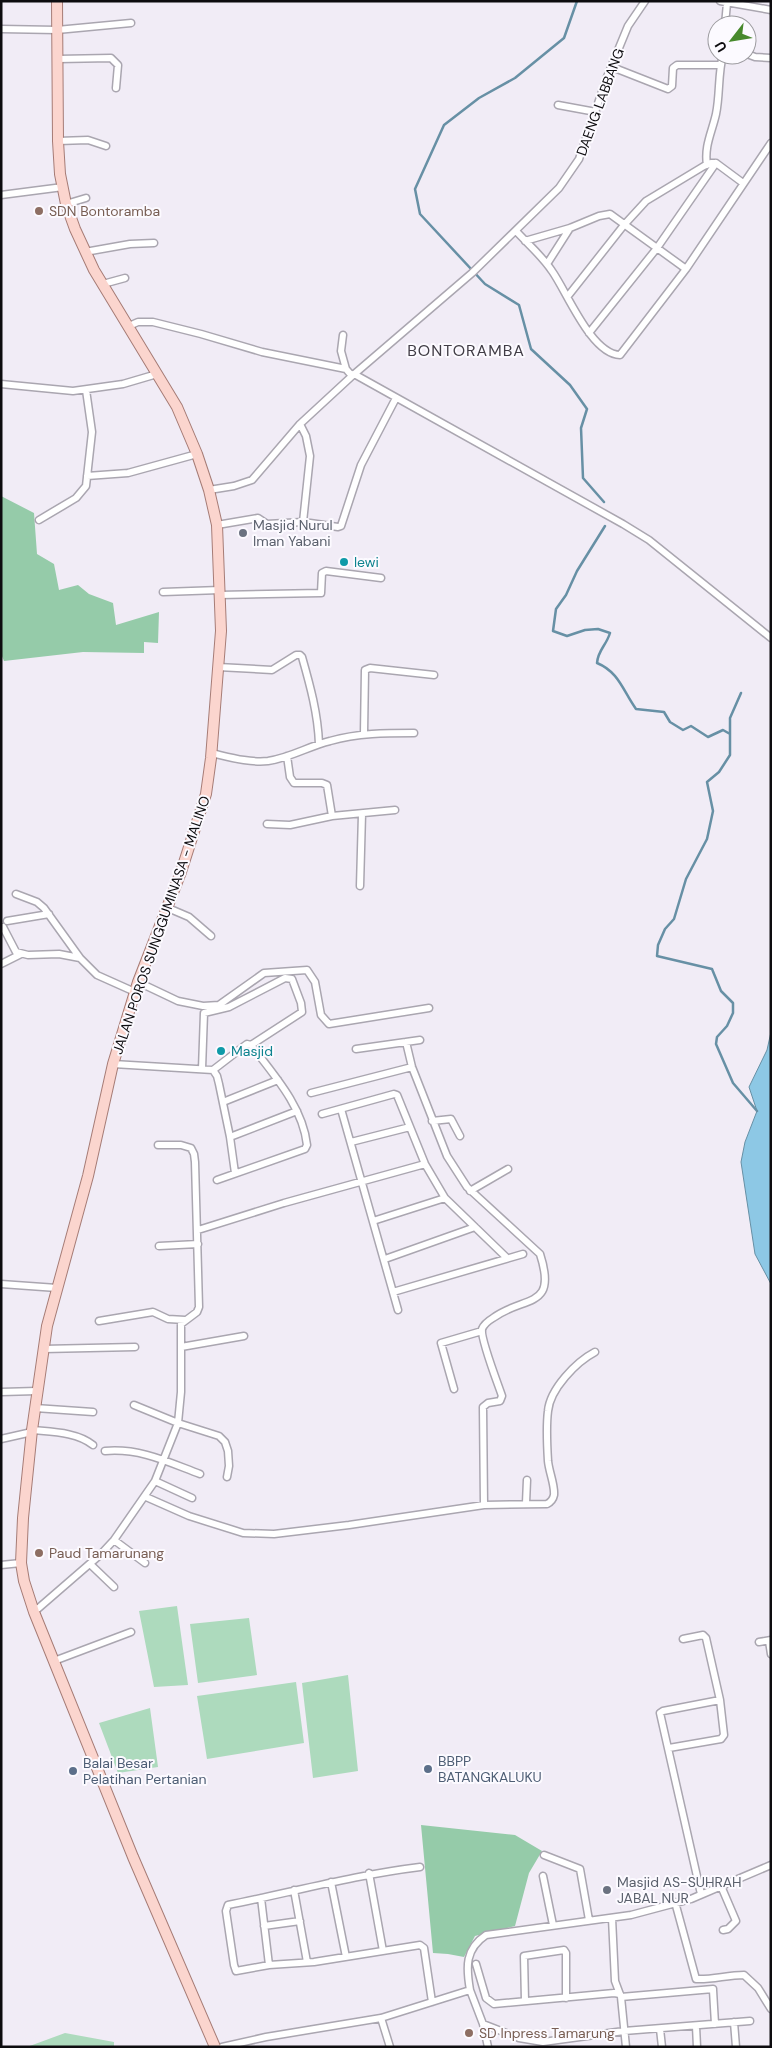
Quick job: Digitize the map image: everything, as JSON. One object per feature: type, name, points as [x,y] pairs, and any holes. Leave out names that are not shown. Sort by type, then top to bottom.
[{"type":"main road","name":"JALAN POROS SUNGGUMINASA - MALINO","points":[[57,1],[58,141],[66,204],[85,252],[177,408],[198,454],[217,525],[221,631],[206,794],[168,908],[136,987],[113,1064],[88,1176],[57,1288],[43,1349],[23,1518],[21,1563],[24,1581],[34,1612],[133,1857],[216,2047]]},
{"type":"street","name":"DAENG LABBANG","points":[[209,490],[234,486],[252,480],[303,430],[353,375],[472,273],[548,200],[571,172],[584,148],[628,26],[645,1]]},
{"type":"street","points":[[724,15],[723,2],[771,10]]},
{"type":"street","points":[[1,29],[57,30],[130,23]]},
{"type":"street","points":[[757,57],[771,58]]},
{"type":"street","points":[[58,59],[111,58],[118,65],[116,88]]},
{"type":"street","points":[[612,67],[643,81],[668,89],[672,86],[673,68],[677,65],[707,65]]},
{"type":"street","points":[[707,165],[707,143],[716,114],[721,65]]},
{"type":"street","points":[[558,105],[596,112]]},
{"type":"street","points":[[58,141],[88,140],[106,146]]},
{"type":"street","points":[[516,231],[547,264],[589,333],[607,350],[620,355],[686,269],[771,143]]},
{"type":"street","points":[[589,333],[657,248],[716,163]]},
{"type":"street","points":[[568,296],[624,225],[646,201],[707,165],[716,163],[744,182]]},
{"type":"street","points":[[1,196],[63,187]]},
{"type":"street","points":[[66,204],[86,198]]},
{"type":"street","points":[[526,241],[570,228],[604,214],[610,214],[686,269]]},
{"type":"street","points":[[547,264],[570,228]]},
{"type":"street","points":[[85,252],[130,244],[154,243]]},
{"type":"street","points":[[103,284],[125,278]]},
{"type":"street","points":[[129,326],[138,322],[152,322],[262,352],[346,369],[353,375],[624,524],[648,540],[771,638]]},
{"type":"street","points":[[343,335],[341,351],[346,369]]},
{"type":"street","points":[[1,384],[73,391],[123,384],[157,374]]},
{"type":"street","points":[[39,520],[82,492],[86,486],[92,432],[86,390]]},
{"type":"street","points":[[217,525],[258,518],[267,524],[303,522],[341,526],[362,465],[396,398]]},
{"type":"street","points":[[303,430],[309,450],[310,462],[303,522]]},
{"type":"street","points":[[87,476],[128,473],[198,454]]},
{"type":"street","points":[[163,592],[321,593],[322,573],[324,571],[381,578]]},
{"type":"street","points":[[218,667],[272,670],[296,655],[300,655],[311,689],[319,730],[319,744]]},
{"type":"street","points":[[364,733],[365,670],[370,668],[434,675]]},
{"type":"street","points":[[211,753],[255,761],[268,761],[319,744],[364,733],[414,733]]},
{"type":"street","points":[[287,756],[290,777],[294,783],[322,783],[327,785],[332,816]]},
{"type":"street","points":[[267,824],[290,825],[332,816],[395,810]]},
{"type":"street","points":[[360,886],[362,814]]},
{"type":"street","points":[[16,894],[36,902],[49,914],[80,958],[97,975],[178,1001],[203,1006],[220,1005],[264,973],[307,970],[315,982],[319,1010],[328,1024],[429,1008]]},
{"type":"street","points":[[168,908],[189,917],[212,936]]},
{"type":"street","points":[[49,914],[3,923],[16,952],[21,954],[59,954],[80,958]]},
{"type":"street","points":[[1,964],[21,954]]},
{"type":"street","points":[[113,1064],[213,1070],[243,1046],[251,1045],[302,1012],[303,1008],[292,979],[285,978],[228,1007],[204,1013],[202,1069]]},
{"type":"street","points":[[356,1049],[420,1040]]},
{"type":"street","points":[[406,1042],[412,1067],[447,1156],[470,1191],[540,1254],[546,1282],[541,1295],[534,1301],[500,1313],[485,1323],[482,1331],[483,1340],[502,1396],[500,1401],[488,1403],[483,1407],[484,1505]]},
{"type":"street","points":[[217,1180],[305,1149],[307,1145],[297,1111],[278,1080],[251,1045]]},
{"type":"street","points":[[311,1093],[412,1067]]},
{"type":"street","points":[[213,1070],[217,1076],[223,1102],[235,1173]]},
{"type":"street","points":[[223,1102],[278,1080]]},
{"type":"street","points":[[322,1114],[394,1094],[399,1098],[425,1164],[445,1198],[508,1258]]},
{"type":"street","points":[[341,1109],[398,1310]]},
{"type":"street","points":[[230,1137],[297,1111]]},
{"type":"street","points":[[432,1121],[451,1118],[460,1136]]},
{"type":"street","points":[[351,1142],[410,1127]]},
{"type":"street","points":[[34,1612],[90,1564],[114,1540],[146,1497],[155,1481],[178,1423],[181,1392],[182,1324],[197,1312],[200,1307],[194,1154],[191,1148],[181,1145],[158,1145]]},
{"type":"street","points":[[198,1230],[425,1164]]},
{"type":"street","points":[[470,1191],[508,1169]]},
{"type":"street","points":[[373,1221],[445,1198]]},
{"type":"street","points":[[385,1259],[475,1227]]},
{"type":"street","points":[[159,1246],[198,1244]]},
{"type":"street","points":[[393,1292],[523,1254]]},
{"type":"street","points":[[1,1284],[57,1288]]},
{"type":"street","points":[[99,1321],[153,1312],[168,1319],[185,1320]]},
{"type":"street","points":[[454,1389],[440,1345],[444,1342],[482,1331]]},
{"type":"street","points":[[181,1347],[244,1336]]},
{"type":"street","points":[[43,1349],[135,1347]]},
{"type":"street","points":[[146,1497],[174,1511],[243,1533],[274,1534],[484,1505],[547,1504],[553,1499],[554,1492],[548,1462],[548,1410],[552,1397],[570,1370],[582,1359],[595,1352]]},
{"type":"street","points":[[1,1392],[37,1391]]},
{"type":"street","points":[[134,1405],[178,1423],[214,1433],[222,1438],[228,1451],[229,1466],[227,1477]]},
{"type":"street","points":[[35,1408],[93,1412]]},
{"type":"street","points":[[1,1439],[32,1431],[60,1432],[76,1436],[94,1445]]},
{"type":"street","points":[[105,1451],[132,1450],[200,1474]]},
{"type":"street","points":[[526,1503],[527,1480]]},
{"type":"street","points":[[155,1481],[192,1498]]},
{"type":"street","points":[[114,1540],[145,1563]]},
{"type":"street","points":[[1,1565],[21,1563]]},
{"type":"street","points":[[90,1564],[114,1587]]},
{"type":"street","points":[[54,1661],[131,1632]]},
{"type":"street","points":[[669,1748],[723,1738],[720,1700],[705,1637],[683,1639]]},
{"type":"street","points":[[759,1642],[770,1641],[771,1654]]},
{"type":"street","points":[[701,1894],[683,1822],[660,1712],[720,1700]]},
{"type":"street","points":[[544,1855],[580,1869],[589,1920]]},
{"type":"street","points":[[488,2047],[483,2024],[470,1990],[468,1965],[470,1954],[477,1942],[486,1936],[631,1915],[701,1894],[771,1865]]},
{"type":"street","points":[[420,1867],[369,1874],[294,1890],[228,1905],[226,1911],[235,1970],[238,1972],[269,1965],[346,1957],[418,1945],[424,1948],[432,2002]]},
{"type":"street","points":[[369,1874],[384,1951]]},
{"type":"street","points":[[543,1876],[553,1925]]},
{"type":"street","points":[[331,1882],[346,1957]]},
{"type":"street","points":[[721,1886],[736,1921],[728,1929],[723,1930]]},
{"type":"street","points":[[294,1890],[307,1962]]},
{"type":"street","points":[[261,1898],[269,1965]]},
{"type":"street","points":[[675,1902],[696,1979],[711,1980],[744,1975],[758,1988],[771,2008]]},
{"type":"street","points":[[612,1918],[615,1981],[620,1995],[626,2047]]},
{"type":"street","points":[[264,1926],[300,1921]]},
{"type":"street","points":[[525,2001],[524,1956],[564,1950],[566,1952],[566,1998]]},
{"type":"street","points":[[476,1964],[483,1989],[489,2001],[494,2004],[614,1992],[620,1995],[713,1990],[715,2024]]},
{"type":"street","points":[[222,2047],[266,2036],[381,2018],[470,1990]]},
{"type":"street","points":[[381,2018],[390,2047]]},
{"type":"street","points":[[483,2024],[534,2042],[556,2041],[624,2031],[750,2021]]},
{"type":"street","points":[[734,2022],[736,2047]]},
{"type":"street","points":[[696,2026],[697,2047]]},
{"type":"street","points":[[660,2029],[662,2047]]},
{"type":"green space","points":[[1,496],[34,513],[37,554],[54,564],[59,590],[78,585],[89,594],[113,603],[116,625],[159,612],[158,643],[144,642],[144,653],[83,652],[4,661],[1,654]]},
{"type":"green space","points":[[177,1606],[188,1685],[154,1687],[139,1611]]},
{"type":"green space","points":[[249,1618],[257,1675],[198,1683],[190,1624]]},
{"type":"green space","points":[[348,1675],[358,1771],[313,1778],[302,1683]]},
{"type":"green space","points":[[296,1682],[304,1743],[207,1759],[197,1696]]},
{"type":"green space","points":[[150,1708],[158,1767],[118,1773],[99,1723]]},
{"type":"green space","points":[[421,1825],[515,1835],[542,1851],[529,1873],[515,1926],[475,1936],[464,1957],[433,1953]]},
{"type":"green space","points":[[65,2033],[114,2042],[114,2047],[27,2047]]},
{"type":"water","points":[[771,1032],[771,1284],[755,1254],[741,1162],[745,1142],[757,1111],[749,1087],[767,1050]]},
{"type":"waterway","points":[[577,1],[564,38],[515,78],[479,98],[444,125],[415,189],[420,214],[485,284],[519,305],[531,349],[570,385],[587,409],[581,428],[583,478],[604,502]]},
{"type":"waterway","points":[[605,526],[556,609],[553,631],[567,636],[585,630],[598,629],[610,633],[597,663],[611,671],[636,709],[664,712],[670,722],[683,730],[691,726],[708,737],[723,730],[730,734]]},
{"type":"waterway","points":[[741,693],[730,718],[730,755],[719,772],[707,782],[713,811],[707,839],[686,879],[674,919],[665,929],[658,945],[657,956],[712,969],[721,991],[733,1003],[733,1013],[727,1026],[717,1037],[716,1044],[733,1083],[757,1111]]},
{"type":"place","name":"SDN Bontoramba","points":[[39,211]]},
{"type":"place","name":"Masjid Nurul Iman Yabani","points":[[243,533]]},
{"type":"place","name":"lewi","points":[[344,562]]},
{"type":"place","name":"Masjid","points":[[221,1051]]},
{"type":"place","name":"Paud Tamarunang","points":[[39,1553]]},
{"type":"place","name":"BBPP BATANGKALUKU","points":[[428,1769]]},
{"type":"place","name":"Balai Besar Pelatihan Pertanian","points":[[73,1771]]},
{"type":"place","name":"Masjid AS-SUHRAH JABAL NUR","points":[[607,1890]]},
{"type":"place","name":"SD Inpress Tamarung","points":[[469,2033]]},
{"type":"district","name":"BONTORAMBA","points":[[466,350]]}]
